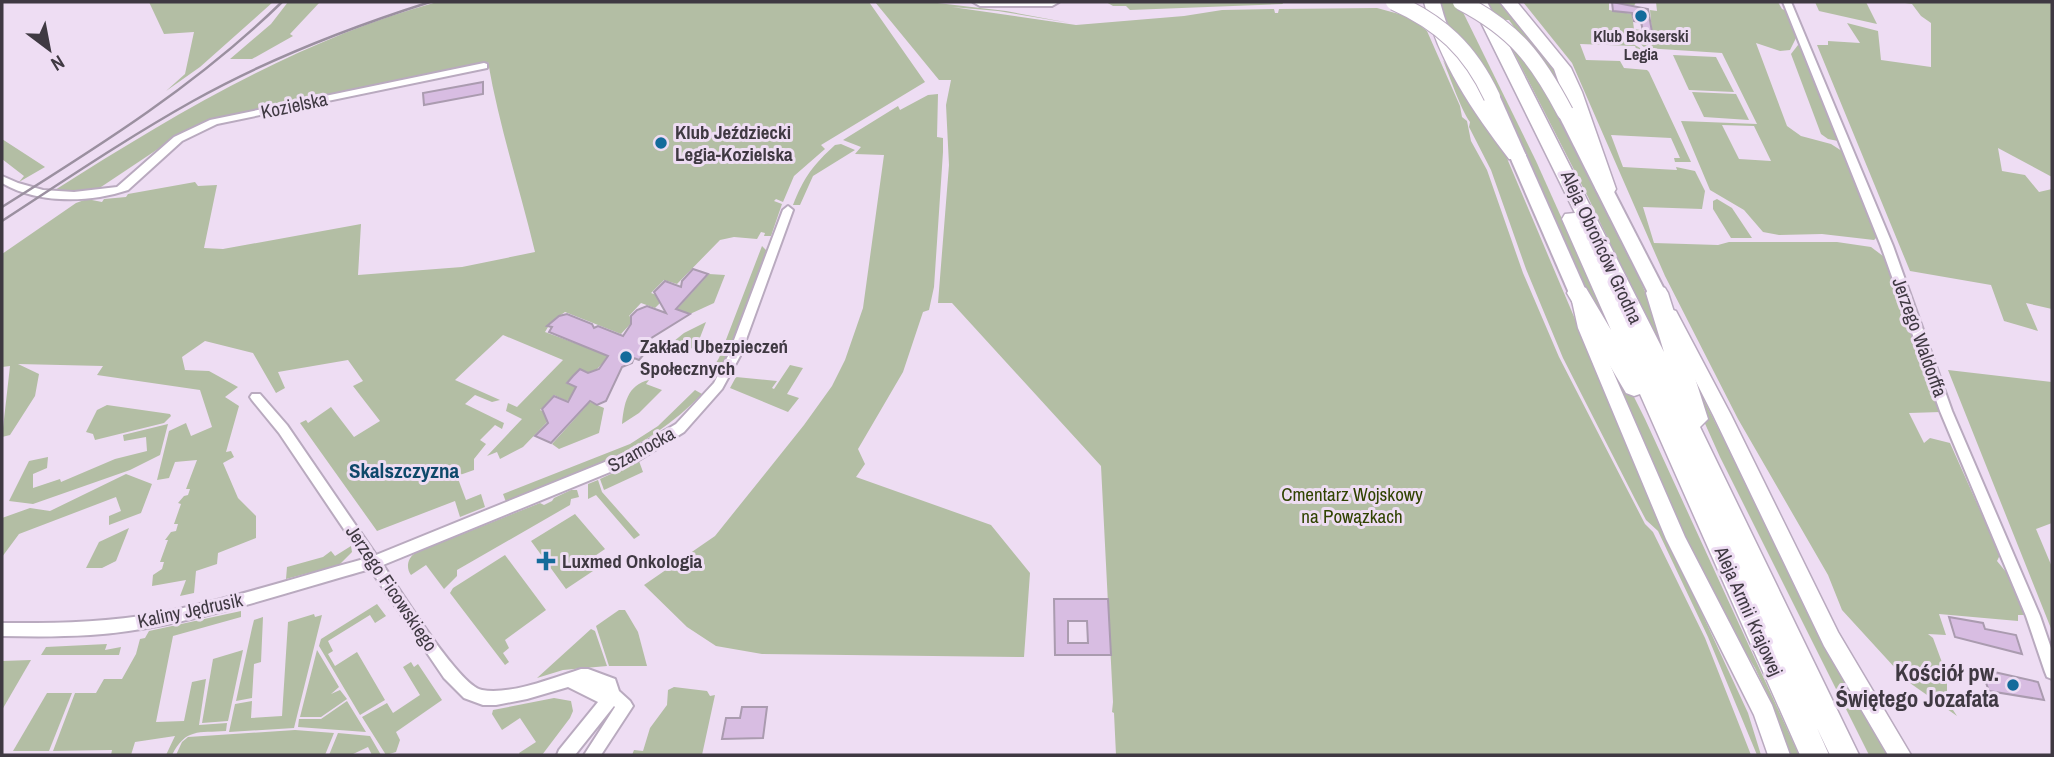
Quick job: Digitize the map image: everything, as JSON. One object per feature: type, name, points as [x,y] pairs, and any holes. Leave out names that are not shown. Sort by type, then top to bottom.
[{"type":"highway","points":[[1432,2],[1442,38],[1455,68],[1474,101],[1516,155]]},
{"type":"highway","name":"Aleja Obrońców Grodna","points":[[1463,2],[1580,236],[1683,468]]},
{"type":"highway","name":"Aleja Obrońców Grodna","points":[[1479,2],[1590,221],[1719,496]]},
{"type":"highway","points":[[1508,2],[1562,68],[1573,92],[1606,189]]},
{"type":"highway","points":[[1578,293],[1683,468]]},
{"type":"highway","points":[[1657,293],[1719,496]]},
{"type":"highway","name":"Aleja Armii Krajowej","points":[[1683,468],[1815,755]]},
{"type":"highway","name":"Aleja Armii Krajowej","points":[[1719,496],[1845,755]]},
{"type":"main road","points":[[980,2],[1052,2]]},
{"type":"main road","name":"Aleja Obrońców Grodna","points":[[1394,2],[1435,21],[1469,52],[1481,72],[1578,293]]},
{"type":"main road","points":[[1463,2],[1507,29],[1531,52],[1606,189],[1657,293]]},
{"type":"main road","points":[[1578,293],[1586,328],[1682,551],[1764,712],[1779,755]]},
{"type":"main road","name":"Aleja Obrońców Grodna","points":[[1657,293],[1722,415],[1831,639],[1900,755]]},
{"type":"street","name":"Jerzego Waldorffa","points":[[1787,2],[1887,246],[1946,411],[2033,616],[2052,672]]},
{"type":"street","name":"Kozielska","points":[[2,179],[18,188],[78,195],[124,188],[178,139],[214,122],[484,66]]},
{"type":"street","name":"Szamocka","points":[[374,562],[596,474],[632,457],[680,428],[712,394],[734,356],[788,210]]},
{"type":"street","name":"Jerzego Ficowskiego","points":[[256,397],[283,429],[449,673],[472,694],[497,699],[569,680],[598,695],[619,701]]},
{"type":"street","name":"Kaliny Jędrusik","points":[[2,630],[73,629],[140,623],[202,611],[374,562]]},
{"type":"street","points":[[565,755],[619,701]]},
{"type":"street","points":[[592,755],[619,701]]},
{"type":"green space","points":[[149,2],[273,2],[200,67],[166,91],[185,74],[194,32],[164,34]]},
{"type":"green space","points":[[288,2],[320,2],[290,34],[293,36],[252,59],[230,59],[271,24]]},
{"type":"green space","points":[[437,2],[869,2],[925,82],[821,145],[825,149],[794,176],[783,202],[776,199],[774,201],[782,204],[771,236],[764,236],[765,233],[761,232],[757,239],[734,237],[720,240],[677,284],[664,280],[651,293],[665,298],[655,308],[641,303],[629,316],[635,319],[621,334],[565,312],[551,322],[545,332],[610,356],[592,374],[580,369],[566,383],[579,389],[567,401],[554,395],[540,410],[553,416],[523,447],[500,459],[497,452],[487,456],[522,419],[506,411],[508,403],[517,407],[563,360],[503,335],[455,380],[500,400],[492,402],[475,395],[465,404],[504,423],[502,429],[495,425],[480,440],[486,444],[474,459],[474,470],[457,476],[466,500],[481,494],[485,507],[460,517],[455,501],[377,531],[300,423],[306,420],[308,423],[331,407],[354,437],[380,421],[353,386],[363,381],[348,360],[278,372],[285,388],[276,393],[253,353],[205,341],[182,357],[185,370],[209,371],[238,387],[225,397],[239,406],[226,452],[231,451],[234,457],[223,463],[238,498],[256,516],[256,538],[218,553],[217,564],[196,571],[194,593],[180,596],[186,580],[152,586],[153,575],[162,569],[164,562],[160,562],[168,540],[165,540],[171,532],[176,531],[178,524],[174,524],[181,504],[178,503],[188,495],[190,489],[186,489],[197,460],[175,462],[169,478],[157,480],[169,431],[186,423],[191,436],[212,427],[200,390],[97,375],[103,366],[18,364],[39,374],[35,396],[10,435],[2,437],[10,366],[2,367],[2,254],[76,203],[87,199],[102,202],[104,199],[195,182],[198,186],[217,185],[204,248],[223,249],[361,224],[358,275],[462,267],[535,252],[488,62],[209,121],[179,135],[95,191],[55,190],[192,107],[287,58],[386,18]]},
{"type":"green space","name":"Cmentarz Wojskowy na Powązkach","points":[[875,2],[929,2],[1006,11],[1070,23],[998,11],[952,7],[1076,25],[1222,10],[1274,9],[1275,13],[1278,13],[1279,9],[1377,8],[1410,17],[1427,31],[1460,106],[1462,117],[1467,121],[1471,141],[1487,170],[1523,273],[1559,357],[1645,524],[1653,532],[1705,638],[1751,755],[1116,755],[1101,466],[952,303],[938,303],[949,165],[946,105],[951,80],[939,80]]},
{"type":"green space","points":[[1106,2],[1283,4],[1130,10],[1126,6],[1113,6]]},
{"type":"green space","points":[[1435,2],[1458,2],[1536,161],[1624,357],[1600,318],[1439,16]]},
{"type":"green space","points":[[1487,2],[1505,2],[1544,49],[1565,84],[1558,113],[1638,274],[1673,375],[1588,197],[1502,29],[1514,27],[1509,20],[1497,20]]},
{"type":"green space","points":[[1523,2],[1636,2],[1634,6],[1609,3],[1609,10],[1632,14],[1634,29],[1652,32],[1650,10],[1657,11],[1656,2],[1778,2],[1782,9],[1787,11],[1797,36],[1790,50],[1780,51],[1756,43],[1787,126],[1801,136],[1831,144],[1845,153],[1877,237],[1874,240],[1822,234],[1779,235],[1763,232],[1744,210],[1710,190],[1681,121],[1757,124],[1722,53],[1645,48],[1637,41],[1628,41],[1640,48],[1646,63],[1643,66],[1635,46],[1580,44],[1586,60],[1620,61],[1624,68],[1649,72],[1691,162],[1675,162],[1674,158],[1680,158],[1671,138],[1611,135],[1623,167],[1677,170],[1676,167],[1695,171],[1705,191],[1702,209],[1643,207],[1654,243],[1718,245],[1729,242],[1837,242],[1871,247],[1887,259],[1941,412],[1909,413],[1924,443],[1930,438],[1950,443],[2000,555],[1997,561],[2011,578],[2024,615],[2018,615],[2018,621],[1939,614],[1946,635],[1928,634],[1933,638],[1947,676],[1947,692],[1957,716],[1907,681],[1842,610],[1828,575],[1738,419],[1665,276],[1572,63]],"holes":[[[1722,125],[1754,126],[1771,161],[1739,159]]]},
{"type":"green space","points":[[1815,2],[1866,2],[1877,24],[1819,11]]},
{"type":"green space","points":[[1898,2],[2052,2],[2052,177],[1998,148],[2002,171],[2025,175],[2039,192],[2052,189],[2052,309],[2026,303],[2038,331],[2004,321],[1991,285],[1910,271],[1817,45],[1828,45],[1828,41],[1860,43],[1847,23],[1878,31],[1881,60],[1931,67],[1931,23],[1921,16],[1912,4]]},
{"type":"green space","points":[[1798,45],[1801,46],[1838,141],[1821,134],[1791,54]]},
{"type":"green space","points":[[1673,55],[1716,57],[1734,92],[1689,90]]},
{"type":"green space","points":[[1443,60],[1506,156],[1674,553],[1748,713],[1761,755],[1757,755],[1708,637],[1658,531],[1646,520],[1563,358],[1526,269],[1491,170],[1469,127],[1470,122]]},
{"type":"green space","points":[[1692,92],[1736,94],[1749,120],[1704,117]]},
{"type":"green space","points":[[938,94],[937,137],[943,138],[943,152],[934,287],[929,310],[923,312],[903,372],[858,449],[865,464],[856,477],[991,525],[1030,573],[1024,657],[762,654],[716,646],[687,627],[644,585],[715,536],[832,386],[845,360],[863,308],[884,155],[855,154],[861,147],[843,140],[898,106],[900,110],[928,95]]},
{"type":"green space","points":[[2,139],[45,167],[19,182],[24,176],[2,159]]},
{"type":"green space","points":[[841,144],[855,150],[813,176],[800,205],[793,205],[815,165],[835,145]]},
{"type":"green space","points":[[1717,199],[1732,208],[1752,238],[1731,238],[1713,209],[1713,201]]},
{"type":"green space","points":[[762,246],[768,252],[735,342],[720,373],[711,371],[719,358]]},
{"type":"green space","points":[[709,274],[725,275],[714,303],[690,314],[677,309]]},
{"type":"green space","points":[[706,322],[696,348],[663,350],[684,333]]},
{"type":"green space","points":[[1601,347],[1632,393],[1645,419],[1799,755],[1789,755],[1771,702],[1755,668],[1703,582]]},
{"type":"green space","points":[[790,365],[803,368],[787,394],[799,398],[788,412],[730,388],[736,377],[777,381],[772,388],[774,389]]},
{"type":"green space","points":[[1687,366],[1775,542],[1873,725],[1892,755],[1869,755],[1720,457],[1698,408]]},
{"type":"green space","points":[[1948,370],[2052,382],[2052,523],[2036,529],[2052,567],[2052,631]]},
{"type":"green space","points":[[649,380],[646,384],[662,390],[639,413],[622,424],[631,391]]},
{"type":"green space","points":[[695,390],[702,394],[658,432],[610,459],[506,502],[503,494],[630,444],[658,426]]},
{"type":"green space","points":[[590,402],[604,408],[599,433],[559,449],[552,444]]},
{"type":"green space","points":[[107,405],[171,416],[164,423],[95,440],[93,434],[86,432],[97,410]]},
{"type":"green space","points":[[168,424],[160,455],[130,470],[33,504],[9,501],[29,461],[48,457],[47,468],[33,474],[33,488],[60,479],[61,482],[115,459],[147,451],[146,437],[124,441],[123,435]]},
{"type":"green space","points":[[639,461],[643,472],[604,490],[600,479]]},
{"type":"green space","points":[[126,474],[152,484],[141,513],[109,525],[109,516],[121,511],[116,497],[19,534],[2,557],[2,518],[30,508],[50,511]]},
{"type":"green space","points":[[598,480],[602,492],[640,535],[634,539],[596,495],[588,499],[588,484]]},
{"type":"green space","points":[[571,490],[577,490],[579,497],[571,499],[570,505],[457,570],[457,576],[444,589],[426,565],[411,575],[409,572],[409,561],[415,553],[540,503],[544,505]]},
{"type":"green space","points":[[575,514],[605,549],[589,560],[596,569],[566,589],[531,541]]},
{"type":"green space","points":[[129,528],[116,561],[102,568],[86,568],[99,542]]},
{"type":"green space","points":[[351,546],[352,552],[339,565],[286,579],[287,567],[323,557],[331,551],[335,556]]},
{"type":"green space","points":[[505,555],[546,610],[505,640],[509,648],[503,653],[509,662],[505,665],[450,593],[453,588]]},
{"type":"green space","points":[[377,604],[386,616],[375,623],[370,615],[328,641],[333,651],[328,654],[335,666],[357,652],[385,700],[360,715],[319,646],[321,639]]},
{"type":"green space","points":[[619,610],[625,610],[638,632],[647,666],[609,666],[596,626]]},
{"type":"green space","points":[[241,611],[241,617],[173,636],[156,722],[184,721],[192,682],[206,679],[199,725],[227,723],[226,731],[200,732],[188,736],[172,755],[166,755],[175,736],[135,742],[131,755],[111,755],[112,750],[53,751],[75,693],[96,693],[104,679],[122,679],[136,654],[140,639],[145,638],[149,631]]},
{"type":"green space","points":[[314,614],[315,617],[322,615],[294,728],[229,732],[235,704],[252,701],[251,718],[282,716],[288,622]]},
{"type":"green space","points":[[263,617],[261,662],[254,664],[252,698],[236,701],[254,620]]},
{"type":"green space","points":[[591,629],[595,631],[607,666],[563,670],[537,678]]},
{"type":"green space","points":[[107,644],[105,650],[121,647],[119,655],[41,655],[46,647]]},
{"type":"green space","points":[[243,650],[228,721],[202,723],[213,659]]},
{"type":"green space","points":[[317,650],[339,687],[331,694],[340,690],[347,699],[321,717],[300,717]]},
{"type":"green space","points":[[31,660],[2,710],[2,661]]},
{"type":"green space","points":[[411,662],[414,667],[418,664],[442,700],[396,732],[400,740],[396,752],[386,755],[362,717],[387,703],[393,713],[420,695],[403,667]]},
{"type":"green space","points":[[674,687],[707,691],[710,696],[715,695],[702,755],[632,755],[634,750],[643,751],[650,728],[667,705],[668,690]]},
{"type":"green space","points":[[47,693],[72,693],[49,751],[13,751]]},
{"type":"green space","points":[[554,698],[571,701],[573,711],[570,718],[542,755],[520,755],[519,753],[536,742],[520,718],[502,730],[492,714],[493,710]]},
{"type":"green space","points":[[347,701],[366,732],[298,727],[299,719],[321,719]]},
{"type":"green space","points":[[295,730],[334,733],[325,755],[176,755],[182,742],[188,737]]},
{"type":"green space","points":[[338,733],[370,736],[381,755],[372,755],[368,747],[351,755],[329,755]]},
{"type":"building","name":"Klub Bokserski Legia","points":[[1612,2],[1648,9],[1652,32],[1643,31],[1641,22],[1634,21],[1632,13],[1613,11]]},
{"type":"building","points":[[483,82],[483,94],[424,105],[423,93]]},
{"type":"building","name":"Zakład Ubezpieczeń Społecznych","points":[[693,269],[708,274],[676,309],[690,314],[645,342],[647,347],[642,349],[645,353],[639,360],[634,358],[632,363],[622,367],[606,401],[597,405],[590,401],[551,443],[535,436],[548,423],[542,409],[554,396],[568,402],[576,387],[567,383],[573,376],[580,369],[588,373],[599,369],[608,356],[549,332],[552,327],[547,326],[559,316],[567,314],[592,324],[594,328],[598,326],[623,336],[631,324],[631,316],[637,310],[647,306],[666,313],[654,292],[665,281],[681,287],[682,281]]},
{"type":"building","points":[[1054,599],[1108,599],[1111,655],[1055,655]],"holes":[[[1068,621],[1087,621],[1088,643],[1068,643]]]},
{"type":"building","points":[[1949,617],[1983,623],[1985,629],[2016,635],[2022,654],[1955,637]]},
{"type":"building","name":"Kościół pw. Świętego Jozafata","points":[[1981,669],[2038,682],[2044,700],[1989,691]]},
{"type":"building","points":[[742,707],[767,707],[763,738],[722,739],[726,718],[740,718]]},
{"type":"railway","points":[[2,207],[112,137],[183,87],[282,2]]},
{"type":"railway","points":[[2,221],[144,130],[250,71],[309,46],[430,2]]},
{"type":"place","name":"Klub Bokserski Legia","points":[[1641,16]]},
{"type":"place","name":"Klub Jeździecki Legia-Kozielska","points":[[661,143]]},
{"type":"place","name":"Zakład Ubezpieczeń Społecznych","points":[[626,357]]},
{"type":"place","name":"Luxmed Onkologia","points":[[546,561]]},
{"type":"place","name":"Kościół pw. Świętego Jozafata","points":[[2013,685]]},
{"type":"district","name":"Skalszczyzna","points":[[404,470]]}]
